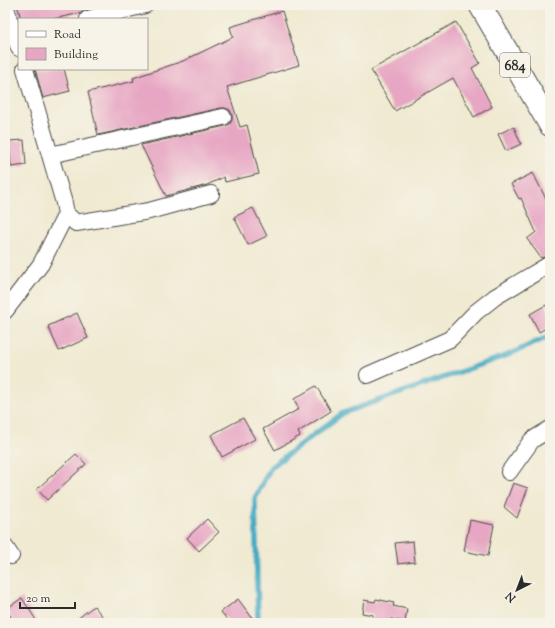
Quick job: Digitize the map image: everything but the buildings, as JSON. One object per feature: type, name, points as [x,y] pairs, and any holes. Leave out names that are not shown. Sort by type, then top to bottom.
[{"type":"highway","name":"684","points":[[480,5],[550,125]]},
{"type":"street","points":[[5,5],[18,40]]},
{"type":"street","points":[[92,18],[145,5]]},
{"type":"street","points":[[25,70],[66,214],[76,223],[149,211],[211,194]]},
{"type":"street","points":[[50,155],[223,117]]},
{"type":"street","points":[[5,311],[41,264],[66,214]]},
{"type":"street","points":[[368,375],[450,339],[476,312],[495,297],[550,264]]},
{"type":"street","points":[[509,472],[532,440],[550,429]]},
{"type":"waterway","points":[[258,623],[255,498],[271,467],[343,413],[508,355],[550,336]]}]
